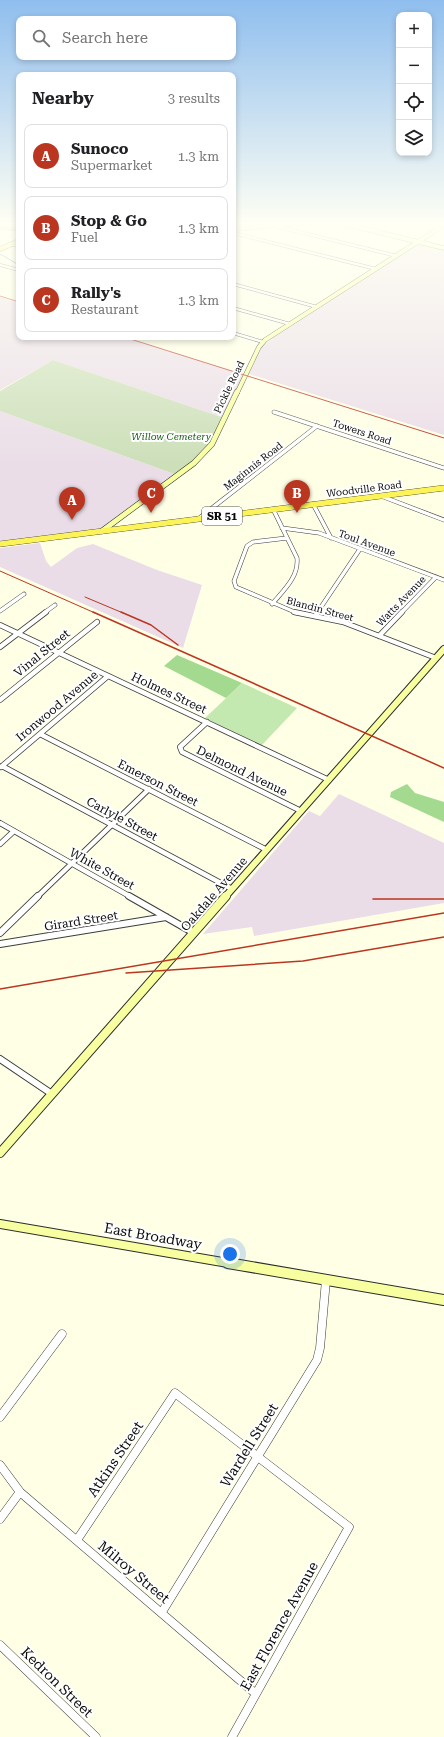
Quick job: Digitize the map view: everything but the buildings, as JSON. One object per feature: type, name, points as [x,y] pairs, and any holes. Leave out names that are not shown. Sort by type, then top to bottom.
[{"type":"main road","name":"Woodville Road","points":[[0,544],[444,488]]},
{"type":"street","points":[[303,303],[317,307]]},
{"type":"street","name":"Pickle Road","points":[[102,531],[206,452],[212,444],[259,347],[263,342],[323,303]]},
{"type":"street","points":[[236,309],[290,324]]},
{"type":"street","points":[[236,335],[263,342]]},
{"type":"street","name":"Towers Road","points":[[274,412],[444,468]]},
{"type":"street","name":"Maginnis Road","points":[[198,519],[317,426]]},
{"type":"street","points":[[380,496],[444,520]]},
{"type":"street","points":[[314,504],[331,538]]},
{"type":"street","points":[[272,509],[297,558],[298,568],[272,604]]},
{"type":"street","name":"Toul Avenue","points":[[282,528],[316,533],[444,580]]},
{"type":"street","name":"Blandin Street","points":[[287,538],[257,542],[248,545],[244,551],[234,581],[235,585],[240,590],[296,613],[343,622],[436,658]]},
{"type":"street","points":[[315,616],[360,549]]},
{"type":"street","name":"Watts Avenue","points":[[379,636],[436,577]]},
{"type":"street","points":[[0,611],[24,594]]},
{"type":"street","points":[[0,647],[56,605]]},
{"type":"street","name":"Vinal Street","points":[[0,700],[97,622]]},
{"type":"street","name":"Holmes Street","points":[[0,625],[329,780]]},
{"type":"street","name":"Oakdale Avenue","points":[[0,1153],[444,649]]},
{"type":"street","name":"Ironwood Avenue","points":[[1,767],[108,676]]},
{"type":"street","name":"Delmond Avenue","points":[[207,722],[182,745],[180,748],[184,753],[301,811]]},
{"type":"street","name":"Emerson Street","points":[[40,734],[267,850]]},
{"type":"street","name":"Carlyle Street","points":[[1,767],[232,889]]},
{"type":"street","points":[[0,933],[149,789]]},
{"type":"street","name":"White Street","points":[[0,823],[194,933]]},
{"type":"street","points":[[0,844],[14,831]]},
{"type":"street","name":"Girard Street","points":[[0,944],[166,917]]},
{"type":"street","points":[[0,1059],[52,1094]]},
{"type":"street","name":"East Broadway","points":[[0,1224],[444,1300]]},
{"type":"street","name":"Wardell Street","points":[[162,1612],[317,1360],[320,1348],[326,1280]]},
{"type":"street","points":[[0,1417],[62,1334]]},
{"type":"street","name":"Atkins Street","points":[[77,1540],[175,1393],[257,1456]]},
{"type":"street","name":"East Florence Avenue","points":[[232,1737],[349,1527],[257,1456]]},
{"type":"street","name":"Milroy Street","points":[[0,1465],[20,1492],[256,1694]]},
{"type":"street","points":[[0,1519],[20,1492]]},
{"type":"street","name":"Kedron Street","points":[[0,1645],[96,1737]]},
{"type":"shaded area","points":[[0,303],[16,303],[16,340],[134,340],[244,375],[224,418],[53,360],[0,390]]},
{"type":"shaded area","points":[[327,303],[444,303],[444,435],[249,374],[262,347],[273,338]]},
{"type":"shaded area","points":[[0,411],[177,475],[102,531],[0,544]]},
{"type":"shaded area","points":[[40,543],[46,561],[51,567],[77,548],[93,544],[157,570],[202,585],[183,648],[0,567],[0,548]]},
{"type":"shaded area","points":[[339,794],[444,843],[444,903],[254,936],[252,927],[203,934],[309,811],[320,816]]},
{"type":"green space","name":"Willow Cemetery","points":[[53,360],[224,418],[212,444],[177,475],[0,411],[0,391]]},
{"type":"green space","points":[[177,655],[242,683],[226,698],[164,666]]},
{"type":"green space","points":[[242,683],[297,708],[261,746],[205,718]]},
{"type":"green space","points":[[407,784],[415,793],[444,802],[444,822],[390,797],[391,792]]},
{"type":"railway","points":[[134,340],[444,438]]},
{"type":"railway","points":[[0,571],[95,613]]},
{"type":"railway","points":[[85,597],[123,613]]},
{"type":"railway","points":[[93,612],[444,768]]},
{"type":"railway","points":[[121,612],[151,625],[178,645]]},
{"type":"railway","points":[[373,899],[444,899]]},
{"type":"railway","points":[[0,989],[444,913]]},
{"type":"railway","points":[[126,973],[303,961],[444,937]]},
{"type":"place","name":"Rally's","points":[[151,513]]},
{"type":"place","name":"Stop & Go","points":[[297,513]]},
{"type":"place","name":"Sunoco","points":[[72,520]]}]
